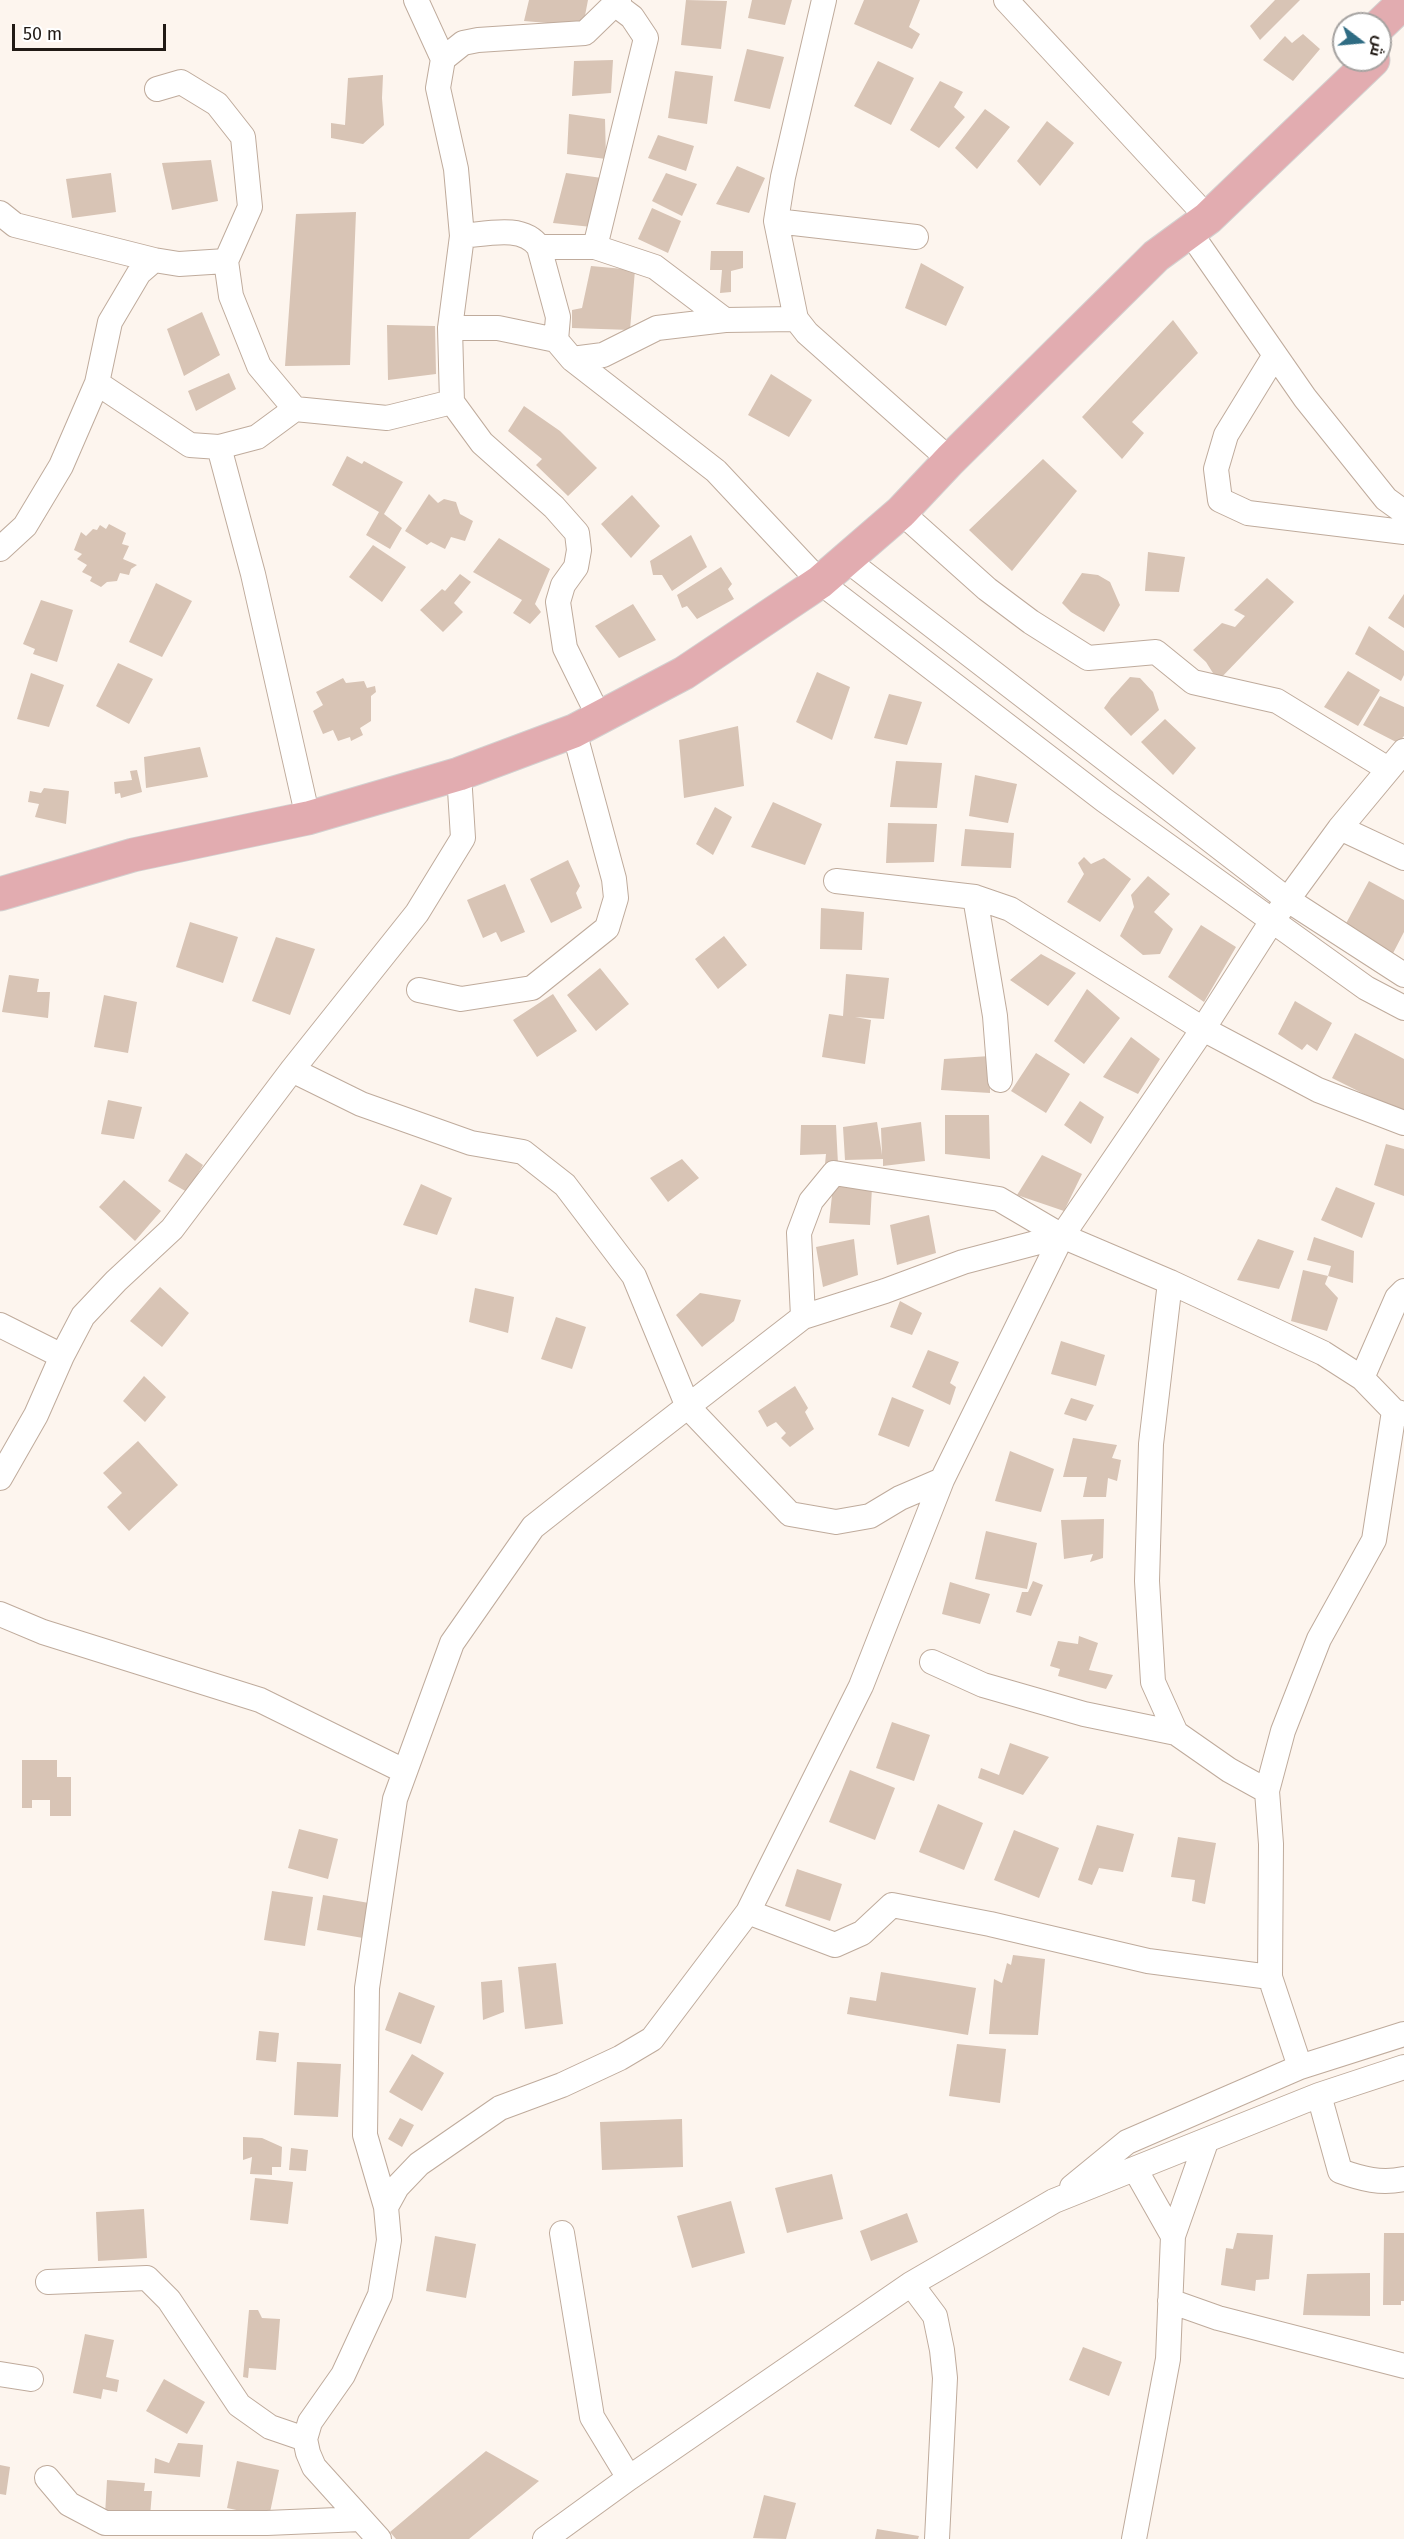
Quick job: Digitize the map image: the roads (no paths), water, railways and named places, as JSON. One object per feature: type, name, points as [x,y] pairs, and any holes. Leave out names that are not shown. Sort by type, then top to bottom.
[{"type":"main road","points":[[1197,217],[1332,72]]},
{"type":"main road","points":[[0,894],[133,855],[308,819],[459,774],[587,724],[684,673],[820,582],[901,512],[950,460],[1156,256],[1360,72]]},
{"type":"street","points":[[416,0],[443,59],[438,88],[456,169],[462,236],[450,328],[452,402],[482,443],[555,507],[577,533],[579,550],[576,567],[563,585],[558,602],[565,648],[587,724],[615,879],[616,898],[607,928],[532,988],[461,999],[419,990]]},
{"type":"street","points":[[824,0],[783,177],[776,221],[796,319],[807,333],[950,460]]},
{"type":"street","points":[[1006,0],[1197,217],[1275,355],[1305,398],[1386,498],[1404,512]]},
{"type":"street","points":[[443,59],[463,43],[478,40],[585,33],[618,3],[632,17],[646,38],[595,247]]},
{"type":"street","points":[[157,89],[181,81],[217,104],[243,137],[250,207],[226,261],[231,296],[259,366],[295,409]]},
{"type":"street","points":[[0,213],[15,225],[154,260],[178,264],[226,261]]},
{"type":"street","points":[[776,221],[916,237]]},
{"type":"street","points":[[462,236],[514,232],[526,234],[533,239],[539,247],[558,317],[556,340]]},
{"type":"street","points":[[539,247],[595,247],[655,267],[726,320]]},
{"type":"street","points":[[0,549],[25,526],[61,466],[97,383],[110,322],[139,273],[154,260]]},
{"type":"street","points":[[572,359],[603,355],[657,328],[726,320],[796,319]]},
{"type":"street","points":[[450,328],[498,328],[556,340],[572,359],[716,471],[820,582],[1104,800],[1366,988],[1404,1008]]},
{"type":"street","points":[[1275,355],[1226,435],[1216,469],[1220,500],[1248,513],[1404,532]]},
{"type":"street","points":[[97,383],[190,445],[219,447],[257,436],[295,409],[387,418],[452,402]]},
{"type":"street","points":[[219,447],[253,574],[308,819]]},
{"type":"street","points":[[386,2207],[397,2187],[419,2164],[500,2108],[562,2085],[621,2058],[652,2040],[748,1912],[861,1686],[942,1480],[1062,1236],[1203,1029],[1272,921],[1340,828],[1396,760],[1276,701],[1193,682],[1156,652],[1088,658],[1031,622],[987,589],[901,512]]},
{"type":"street","points":[[847,560],[1288,900],[1404,975]]},
{"type":"street","points":[[0,1478],[36,1415],[62,1356],[83,1316],[116,1281],[172,1229],[292,1070],[417,913],[464,838],[459,774]]},
{"type":"street","points":[[1340,828],[1404,858]]},
{"type":"street","points":[[836,881],[975,897],[1010,909],[1203,1029],[1318,1090],[1404,1123]]},
{"type":"street","points":[[975,897],[994,1017],[1000,1080]]},
{"type":"street","points":[[292,1070],[361,1104],[471,1143],[523,1152],[565,1185],[634,1276],[688,1407],[790,1514],[836,1521],[870,1516],[900,1498],[942,1480]]},
{"type":"street","points":[[803,1317],[799,1233],[811,1201],[834,1173],[999,1199],[1062,1236],[1170,1282],[1323,1353],[1362,1378],[1399,1413],[1374,1540],[1319,1639],[1283,1731],[1267,1791],[1271,1844],[1270,1977],[1300,2067]]},
{"type":"street","points":[[379,2539],[314,2467],[305,2439],[310,2422],[343,2375],[380,2295],[389,2240],[386,2207],[365,2135],[367,1988],[395,1799],[452,1643],[533,1527],[803,1317],[885,1291],[963,1262],[1062,1236]]},
{"type":"street","points":[[1170,1282],[1151,1444],[1147,1581],[1153,1682],[1176,1732]]},
{"type":"street","points":[[1362,1378],[1397,1298],[1404,1291]]},
{"type":"street","points":[[0,1325],[62,1356]]},
{"type":"street","points":[[0,1614],[43,1632],[260,1700],[404,1771]]},
{"type":"street","points":[[932,1662],[983,1684],[1073,1711],[1176,1732],[1229,1770],[1267,1791]]},
{"type":"street","points":[[748,1912],[835,1945],[862,1932],[892,1905],[990,1924],[1148,1961],[1270,1977]]},
{"type":"street","points":[[1054,2201],[1127,2142],[1300,2067],[1404,2034]]},
{"type":"street","points":[[545,2539],[629,2478],[910,2284],[1054,2201],[1319,2095],[1404,2067]]},
{"type":"street","points":[[1319,2095],[1340,2171],[1361,2179],[1387,2183],[1404,2179]]},
{"type":"street","points":[[1134,2539],[1168,2359],[1173,2236],[1206,2142]]},
{"type":"street","points":[[1135,2169],[1173,2236]]},
{"type":"street","points":[[562,2233],[592,2417],[629,2478]]},
{"type":"street","points":[[48,2282],[147,2278],[169,2300],[239,2405],[270,2427],[305,2439]]},
{"type":"street","points":[[910,2284],[936,2316],[945,2378],[937,2539]]},
{"type":"street","points":[[1170,2301],[1218,2318],[1404,2366]]},
{"type":"street","points":[[0,2374],[31,2379]]},
{"type":"street","points":[[47,2478],[69,2504],[105,2523],[267,2523],[361,2519]]}]
